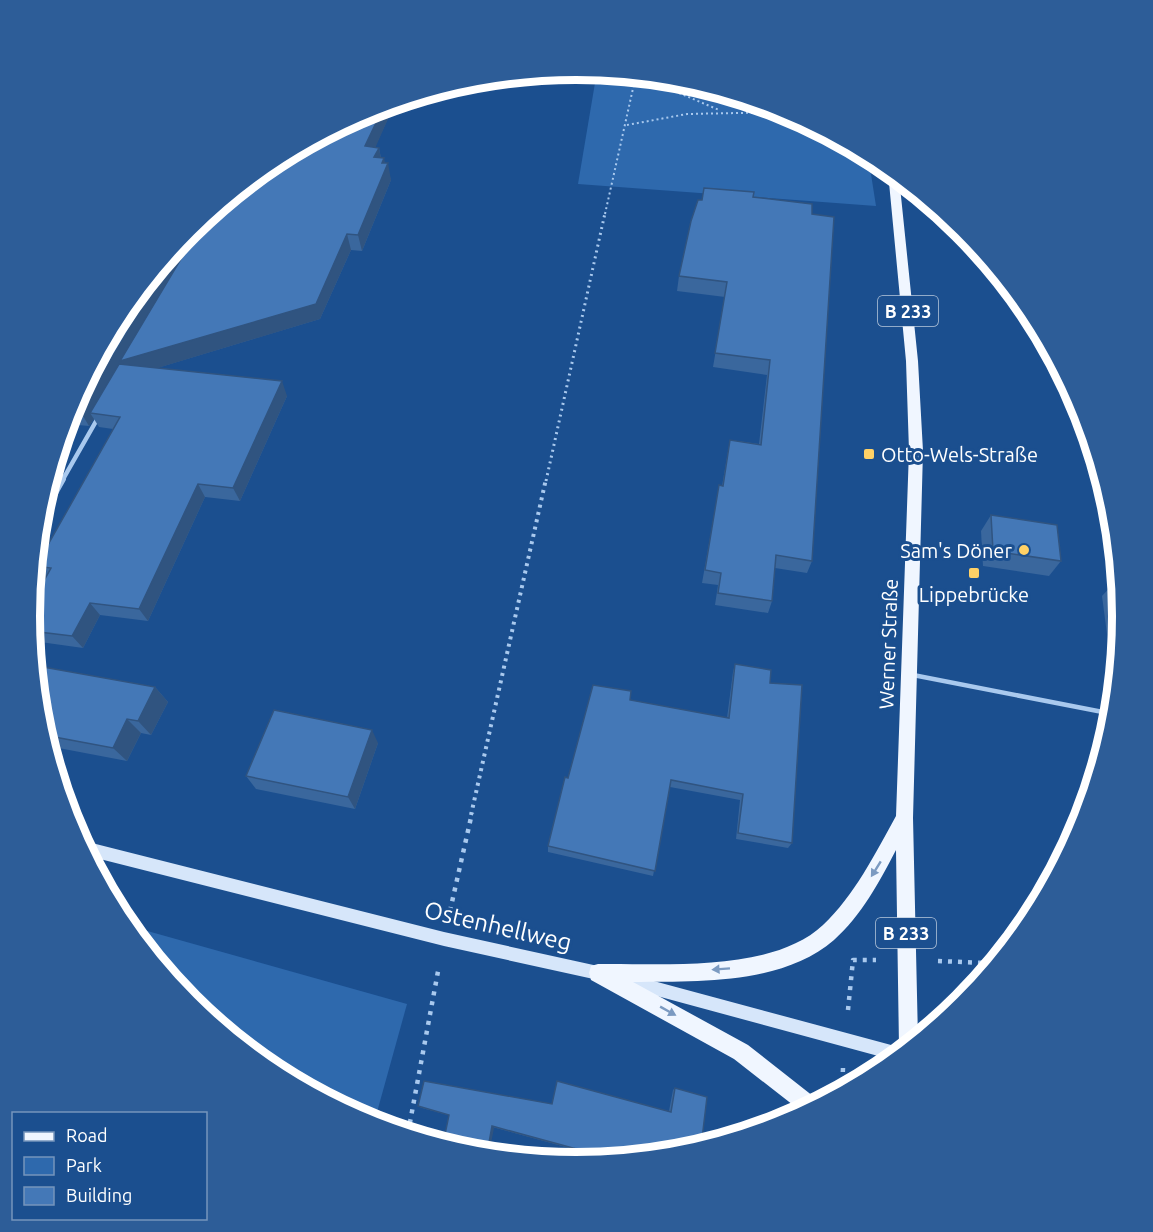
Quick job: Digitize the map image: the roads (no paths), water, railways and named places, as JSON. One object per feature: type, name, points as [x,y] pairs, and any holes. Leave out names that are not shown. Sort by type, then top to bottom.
[{"type":"main road","name":"Werner Straße","points":[[893,184],[912,361],[916,451],[904,818],[909,1036]]},
{"type":"main road","points":[[598,973],[727,969],[790,957],[827,935],[877,869],[904,818]]},
{"type":"main road","name":"Ostenhellweg","points":[[95,851],[444,939],[598,973],[889,1051]]},
{"type":"main road","points":[[598,973],[741,1052],[804,1101]]},
{"type":"street","points":[[56,492],[105,407]]},
{"type":"lane","points":[[910,674],[1104,712]]},
{"type":"place","name":"Otto-Wels-Straße","points":[[869,454]]},
{"type":"place","name":"Sam's Döner","points":[[1024,550]]},
{"type":"place","name":"Lippebrücke","points":[[974,573]]}]
